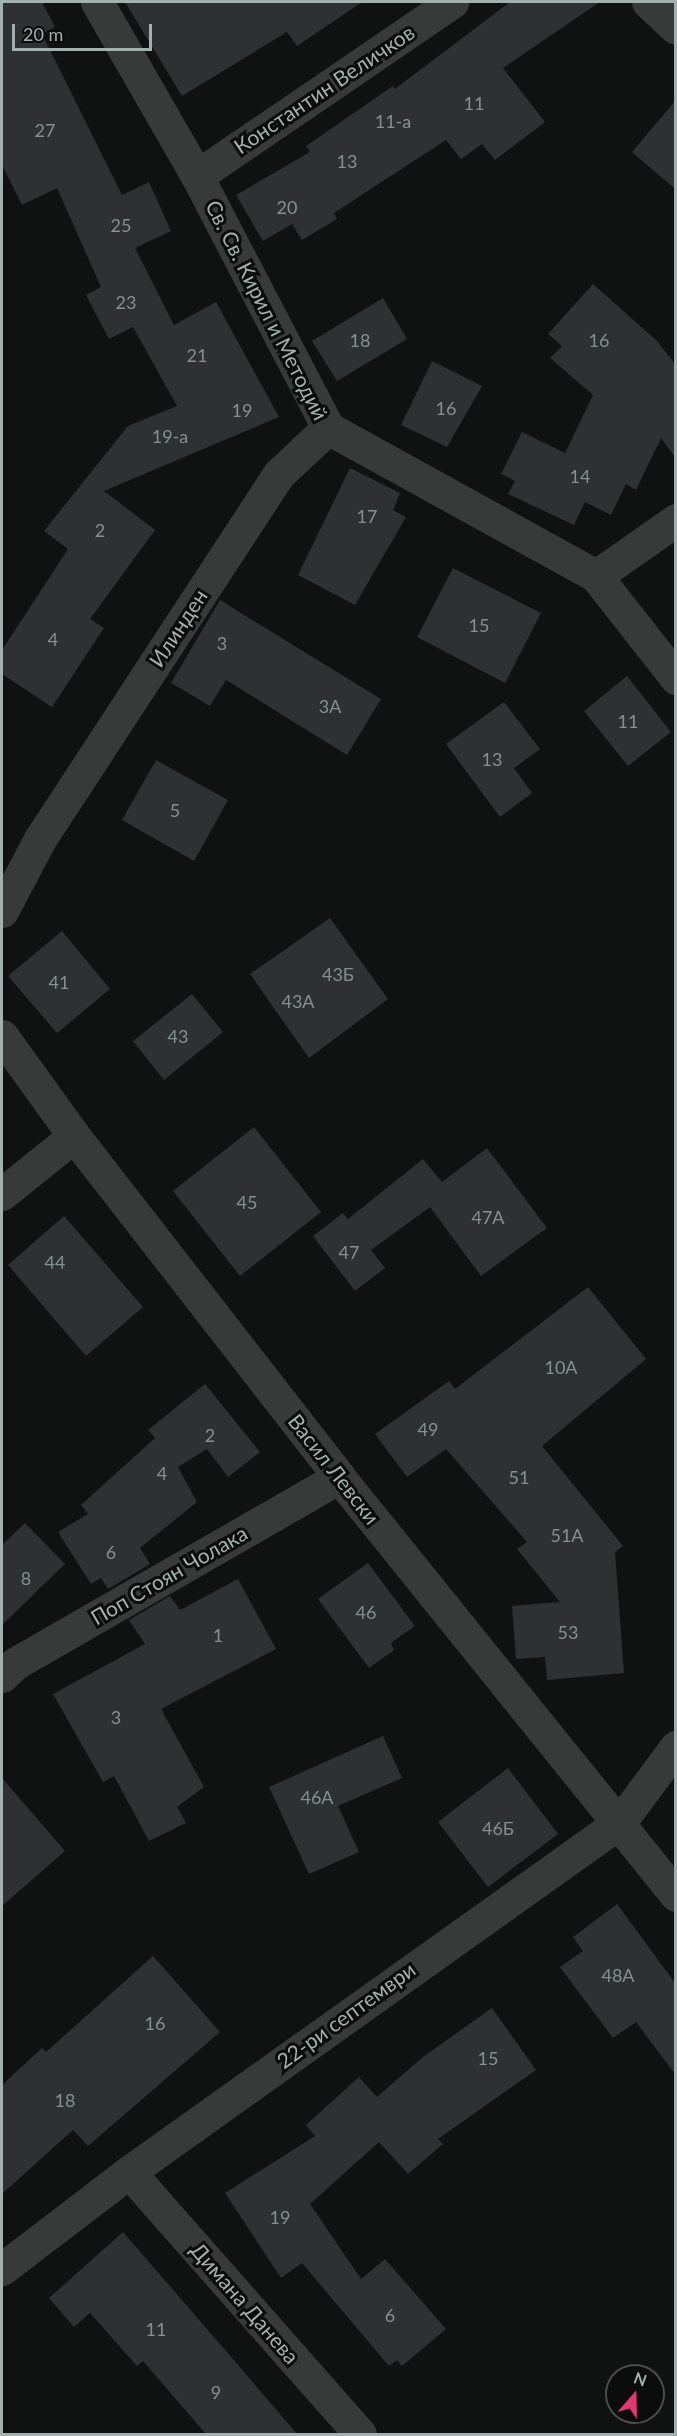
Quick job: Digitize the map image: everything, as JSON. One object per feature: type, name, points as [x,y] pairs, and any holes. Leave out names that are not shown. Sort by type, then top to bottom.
[{"type":"street","name":"Св. Св. Кирил и Методий","points":[[97,2],[197,176],[328,428],[596,576],[675,678]]},
{"type":"street","name":"Константин Величков","points":[[197,176],[452,2]]},
{"type":"street","points":[[648,2],[675,28]]},
{"type":"street","name":"Илинден","points":[[2,912],[40,838],[279,474],[328,428]]},
{"type":"street","points":[[596,576],[675,520]]},
{"type":"street","name":"Илинден","points":[[2,861],[40,838]]},
{"type":"street","name":"Васил Левски","points":[[2,1036],[74,1136],[339,1477],[620,1822],[675,1895]]},
{"type":"street","points":[[2,1194],[74,1136]]},
{"type":"street","name":"Поп Стоян Чолака","points":[[2,1676],[16,1663],[339,1477]]},
{"type":"street","name":"22-ри септември","points":[[2,2269],[129,2172],[620,1822],[675,1747]]},
{"type":"street","name":"Димана Данева","points":[[129,2172],[360,2434]]},
{"type":"building","points":[[2,2],[42,2],[55,27],[42,34],[122,195],[149,182],[171,231],[135,248],[174,325],[216,302],[279,417],[104,491],[155,530],[90,619],[104,628],[52,707],[2,674],[2,650],[68,549],[44,531],[128,426],[177,406],[133,327],[109,339],[86,295],[101,287],[57,188],[22,205],[2,165]]},
{"type":"building","points":[[125,2],[362,2],[297,46],[287,32],[182,96]]},
{"type":"building","points":[[510,2],[600,2],[503,68],[545,122],[495,160],[482,144],[461,159],[446,140],[334,213],[337,219],[302,240],[292,224],[263,241],[236,195],[310,152],[306,146],[393,86],[395,89]]},
{"type":"building","points":[[675,101],[675,189],[632,152]]},
{"type":"building","points":[[593,284],[657,341],[675,364],[675,457],[661,438],[636,490],[626,484],[611,515],[585,502],[574,525],[508,494],[515,481],[501,474],[522,432],[565,453],[593,395],[550,358],[562,346],[548,334]]},
{"type":"building","points":[[383,298],[407,339],[337,381],[312,341]]},
{"type":"building","points":[[432,361],[482,386],[447,447],[401,425]]},
{"type":"building","points":[[350,468],[400,493],[393,510],[406,517],[355,605],[298,575]]},
{"type":"building","points":[[453,568],[541,613],[505,683],[417,637]]},
{"type":"building","points":[[220,600],[381,699],[347,755],[226,680],[210,706],[171,683]]},
{"type":"building","points":[[627,676],[671,732],[628,766],[584,711]]},
{"type":"building","points":[[504,702],[540,749],[514,768],[532,793],[500,817],[446,744]]},
{"type":"building","points":[[156,760],[228,800],[194,861],[122,820]]},
{"type":"building","points":[[330,918],[388,999],[309,1058],[250,974]]},
{"type":"building","points":[[62,931],[110,989],[57,1033],[8,976]]},
{"type":"building","points":[[192,994],[223,1032],[164,1080],[133,1041]]},
{"type":"building","points":[[254,1127],[321,1212],[240,1276],[173,1191]]},
{"type":"building","points":[[487,1148],[547,1228],[481,1276],[430,1207],[371,1250],[385,1268],[355,1291],[313,1236],[343,1213],[348,1219],[423,1159],[442,1182]]},
{"type":"building","points":[[64,1216],[143,1307],[86,1356],[8,1265]]},
{"type":"building","points":[[588,1287],[646,1359],[542,1446],[623,1546],[615,1552],[624,1673],[547,1680],[545,1657],[516,1659],[512,1606],[560,1602],[517,1549],[527,1542],[446,1449],[407,1477],[375,1434],[449,1381],[455,1389]]},
{"type":"building","points":[[205,1384],[260,1452],[228,1477],[207,1449],[178,1467],[197,1502],[140,1548],[150,1564],[108,1589],[101,1578],[91,1584],[58,1532],[88,1514],[81,1505],[155,1438],[148,1430]]},
{"type":"building","points":[[25,1523],[65,1564],[2,1625],[2,1545]]},
{"type":"building","points":[[368,1563],[415,1626],[391,1643],[394,1650],[369,1668],[318,1599]]},
{"type":"building","points":[[238,1579],[276,1649],[161,1709],[204,1787],[177,1807],[186,1823],[149,1841],[114,1776],[103,1782],[53,1694],[145,1644],[129,1620],[170,1596],[180,1610]]},
{"type":"building","points":[[383,1736],[402,1778],[338,1806],[359,1852],[309,1874],[269,1787]]},
{"type":"building","points":[[508,1768],[558,1834],[488,1887],[438,1822]]},
{"type":"building","points":[[2,1778],[65,1851],[2,1906]]},
{"type":"building","points":[[617,1904],[675,1983],[675,2074],[636,2022],[613,2038],[560,1967],[583,1951],[573,1937]]},
{"type":"building","points":[[153,1956],[220,2032],[88,2146],[73,2130],[2,2194],[2,2085],[42,2048],[46,2052]]},
{"type":"building","points":[[492,2008],[536,2070],[438,2139],[443,2144],[408,2174],[379,2142],[310,2204],[361,2279],[385,2259],[446,2329],[402,2366],[397,2360],[389,2366],[302,2263],[281,2278],[225,2193],[315,2136],[306,2125],[359,2077],[377,2097],[423,2057]]},
{"type":"building","points":[[123,2232],[297,2434],[206,2434],[143,2361],[137,2366],[90,2313],[74,2327],[49,2298]]}]
